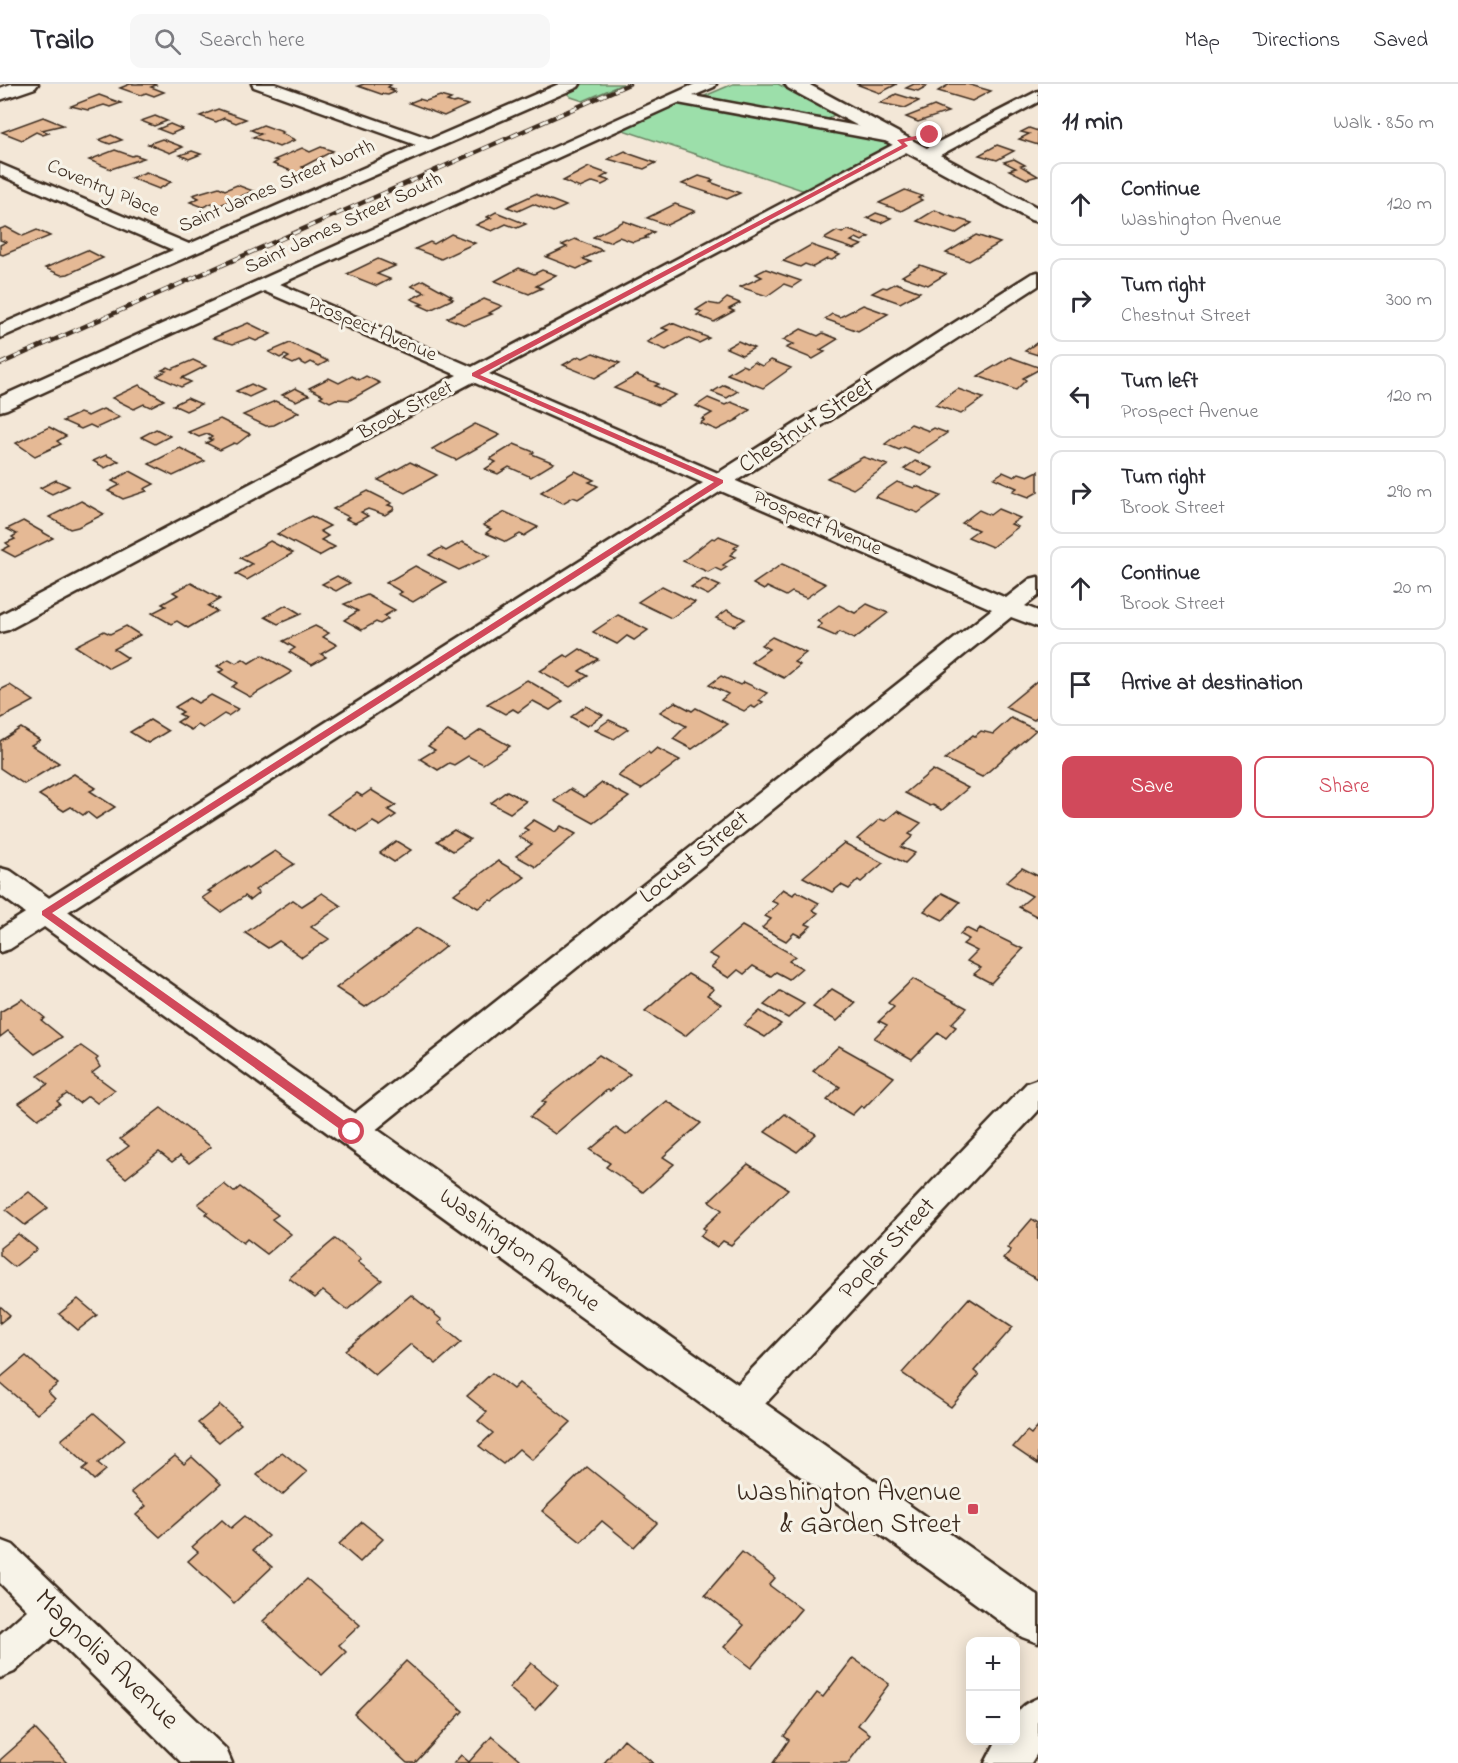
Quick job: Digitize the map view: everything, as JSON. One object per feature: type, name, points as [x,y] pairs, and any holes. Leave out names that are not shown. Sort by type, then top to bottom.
[{"type":"main road","points":[[0,94],[29,84]]},
{"type":"main road","points":[[794,84],[1038,216]]},
{"type":"main road","name":"Washington Avenue","points":[[0,879],[1038,1622]]},
{"type":"street","points":[[260,84],[431,145]]},
{"type":"street","name":"Saint James Street North","points":[[0,332],[572,84]]},
{"type":"street","name":"Saint James Street South","points":[[0,405],[708,84]]},
{"type":"street","name":"Brook Street","points":[[927,155],[1038,96]]},
{"type":"street","points":[[677,98],[898,141]]},
{"type":"street","name":"Brook Street","points":[[0,625],[474,375],[898,141],[980,125]]},
{"type":"street","name":"Coventry Place","points":[[0,169],[188,250]]},
{"type":"street","name":"Chestnut Street","points":[[0,942],[1038,278]]},
{"type":"street","name":"Prospect Avenue","points":[[266,285],[1038,620]]},
{"type":"street","name":"Locust Street","points":[[352,1132],[1038,584]]},
{"type":"street","name":"Poplar Street","points":[[738,1408],[1038,1091]]},
{"type":"street","name":"Magnolia Avenue","points":[[0,1557],[211,1763]]},
{"type":"street","points":[[0,1659],[56,1610]]},
{"type":"street","points":[[1006,1763],[1038,1718]]},
{"type":"green space","points":[[558,84],[623,84],[583,101],[571,97]]},
{"type":"green space","points":[[733,84],[778,84],[835,114],[828,119],[700,98]]},
{"type":"green space","points":[[681,101],[888,138],[898,145],[808,192],[617,128]]},
{"type":"building","points":[[130,84],[154,84],[156,85],[151,87],[164,92],[154,96],[146,93],[140,95],[120,88]]},
{"type":"building","points":[[364,84],[391,85],[388,87],[394,89],[390,90],[395,92],[388,95],[381,94],[358,86]]},
{"type":"building","points":[[856,84],[897,84],[880,93]]},
{"type":"building","points":[[914,84],[927,86],[918,91],[906,88]]},
{"type":"building","points":[[950,84],[967,84],[991,91],[972,101],[938,91]]},
{"type":"building","points":[[896,94],[919,101],[905,108],[880,103]]},
{"type":"building","points":[[99,95],[121,103],[88,110],[71,106]]},
{"type":"building","points":[[440,96],[451,99],[447,101],[453,103],[468,105],[444,116],[409,103],[419,99],[426,101]]},
{"type":"building","points":[[934,106],[948,112],[918,122],[906,117]]},
{"type":"building","points":[[218,109],[246,119],[236,123],[224,118],[216,122],[200,116]]},
{"type":"building","points":[[155,116],[167,121],[154,126],[141,121]]},
{"type":"building","points":[[43,117],[63,125],[42,130],[49,133],[43,135],[36,132],[22,140],[2,132]]},
{"type":"building","points":[[170,124],[182,129],[171,134],[158,129]]},
{"type":"building","points":[[263,125],[283,132],[281,133],[295,140],[279,147],[253,137],[261,134],[251,130]]},
{"type":"building","points":[[1029,128],[1038,131],[1038,145],[1019,139],[1029,134],[1021,132]]},
{"type":"building","points":[[111,135],[122,140],[110,144],[99,140]]},
{"type":"building","points":[[162,139],[183,147],[170,153],[148,144]]},
{"type":"building","points":[[997,145],[1014,151],[997,160],[979,155]]},
{"type":"building","points":[[321,147],[333,151],[302,167],[306,169],[297,173],[273,164],[278,161],[274,160],[302,148],[310,152]]},
{"type":"building","points":[[115,150],[144,158],[111,169],[89,160]]},
{"type":"building","points":[[192,151],[201,154],[189,159],[180,155]]},
{"type":"building","points":[[625,151],[656,163],[644,169],[608,159]]},
{"type":"building","points":[[1014,159],[1038,176],[1027,179],[1009,170],[1016,168],[1004,162]]},
{"type":"building","points":[[589,167],[608,174],[601,178],[610,181],[602,185],[593,182],[580,188],[563,181]]},
{"type":"building","points":[[146,172],[171,182],[159,189],[131,178]]},
{"type":"building","points":[[699,176],[740,193],[727,199],[682,184]]},
{"type":"building","points":[[237,185],[253,191],[218,206],[212,203],[203,207],[190,202],[199,198],[193,195],[219,187],[225,190]]},
{"type":"building","points":[[905,190],[922,196],[918,198],[922,200],[901,211],[879,203]]},
{"type":"building","points":[[535,194],[566,206],[553,212],[533,204],[518,211],[507,207]]},
{"type":"building","points":[[675,204],[695,211],[667,225],[647,218]]},
{"type":"building","points":[[935,210],[972,223],[955,234],[917,221]]},
{"type":"building","points":[[496,212],[526,224],[517,228],[506,224],[492,231],[476,225],[491,218],[487,217]]},
{"type":"building","points":[[876,213],[891,218],[881,223],[867,218]]},
{"type":"building","points":[[624,221],[654,232],[645,237],[647,238],[633,242],[619,237],[609,242],[593,237]]},
{"type":"building","points":[[6,227],[23,236],[37,230],[50,236],[3,255],[0,254],[0,245],[6,242],[0,240],[0,229]]},
{"type":"building","points":[[848,230],[869,237],[862,241],[856,238],[851,241],[862,245],[854,249],[824,239],[837,231],[842,233]]},
{"type":"building","points":[[451,234],[475,243],[441,259],[415,249],[430,242],[434,244]]},
{"type":"building","points":[[976,235],[1000,243],[969,261],[946,253]]},
{"type":"building","points":[[575,239],[602,250],[583,259],[591,262],[577,269],[546,257],[567,247],[562,245]]},
{"type":"building","points":[[811,245],[840,255],[813,267],[805,264],[800,267],[783,261]]},
{"type":"building","points":[[87,250],[103,258],[68,274],[61,275],[45,268]]},
{"type":"building","points":[[378,259],[395,266],[377,274],[390,279],[377,286],[347,274]]},
{"type":"building","points":[[920,265],[946,274],[928,285],[902,276]]},
{"type":"building","points":[[519,268],[534,274],[542,270],[556,275],[536,286],[542,288],[529,294],[495,281]]},
{"type":"building","points":[[766,269],[801,281],[792,287],[784,284],[767,296],[740,287],[762,277],[756,274]]},
{"type":"building","points":[[423,280],[452,296],[449,297],[453,299],[430,310],[419,305],[423,304],[411,299],[425,292],[411,286]]},
{"type":"building","points":[[896,283],[920,292],[900,303],[872,293],[883,287],[887,288]]},
{"type":"building","points":[[727,298],[740,303],[729,309],[734,311],[714,322],[697,315],[702,312],[696,310],[707,303],[719,305]]},
{"type":"building","points":[[484,299],[502,306],[489,313],[492,314],[465,325],[447,318]]},
{"type":"building","points":[[863,305],[888,314],[858,331],[825,319],[832,314],[840,317]]},
{"type":"building","points":[[248,323],[271,334],[256,341],[249,338],[233,344],[213,338]]},
{"type":"building","points":[[672,323],[709,338],[699,343],[687,338],[666,350],[647,342],[668,330],[662,328]]},
{"type":"building","points":[[801,329],[818,336],[823,333],[838,339],[820,350],[825,352],[813,359],[786,348],[794,344],[783,340]]},
{"type":"building","points":[[738,341],[754,348],[742,355],[726,348]]},
{"type":"building","points":[[1038,342],[1038,355],[1025,351]]},
{"type":"building","points":[[290,343],[328,361],[319,366],[311,362],[306,365],[299,361],[293,364],[284,360],[289,357],[285,355],[280,358],[269,352]]},
{"type":"building","points":[[593,353],[620,363],[595,378],[563,365],[579,356],[583,358]]},
{"type":"building","points":[[1010,357],[1038,367],[1038,370],[1023,378],[1026,380],[1016,390],[978,376]]},
{"type":"building","points":[[193,360],[206,366],[182,378],[191,382],[181,387],[157,376],[166,371],[162,370],[168,367],[172,369]]},
{"type":"building","points":[[771,360],[791,368],[763,388],[727,374],[742,365],[747,367],[754,362],[762,366]]},
{"type":"building","points":[[637,375],[659,384],[655,386],[676,395],[658,405],[614,388]]},
{"type":"building","points":[[352,376],[359,380],[366,376],[380,383],[350,400],[336,399],[330,402],[320,397],[323,395],[309,388],[329,378],[339,383]]},
{"type":"building","points":[[251,384],[264,390],[249,397],[236,391]]},
{"type":"building","points":[[139,385],[164,400],[150,407],[144,404],[134,409],[112,398]]},
{"type":"building","points":[[724,385],[738,391],[727,398],[712,392]]},
{"type":"building","points":[[295,388],[309,395],[296,401],[282,395]]},
{"type":"building","points":[[958,389],[983,398],[961,414],[935,405]]},
{"type":"building","points":[[187,398],[201,404],[186,411],[173,405]]},
{"type":"building","points":[[708,398],[725,405],[731,402],[750,410],[737,419],[739,419],[717,430],[700,423],[712,413],[696,406]]},
{"type":"building","points":[[275,401],[299,412],[274,425],[266,426],[243,415]]},
{"type":"building","points":[[103,409],[120,417],[96,428],[90,425],[81,429],[63,421],[80,413],[88,416]]},
{"type":"building","points":[[220,419],[250,434],[237,444],[234,443],[220,450],[206,443],[212,440],[209,439],[212,437],[207,434],[199,437],[188,432]]},
{"type":"building","points":[[475,424],[500,435],[456,460],[432,449]]},
{"type":"building","points":[[911,424],[929,431],[934,428],[947,433],[918,453],[904,447],[899,450],[885,444]]},
{"type":"building","points":[[49,427],[66,436],[57,441],[61,444],[35,456],[16,443]]},
{"type":"building","points":[[156,429],[170,436],[155,444],[141,437]]},
{"type":"building","points":[[514,444],[554,463],[531,477],[509,467],[498,474],[485,469],[496,462],[490,459]]},
{"type":"building","points":[[180,448],[205,461],[173,476],[149,464]]},
{"type":"building","points":[[106,455],[119,461],[105,468],[93,461]]},
{"type":"building","points":[[863,457],[888,465],[853,489],[827,478]]},
{"type":"building","points":[[915,461],[933,468],[922,476],[904,469]]},
{"type":"building","points":[[410,462],[437,475],[405,493],[378,480]]},
{"type":"building","points":[[130,471],[154,484],[144,489],[147,491],[123,499],[108,491],[120,485],[112,481]]},
{"type":"building","points":[[575,471],[594,480],[589,482],[598,486],[578,499],[573,497],[563,503],[541,492]]},
{"type":"building","points":[[1038,471],[1038,492],[1029,497],[1013,491],[1017,488],[994,478],[1003,472],[1014,477],[1019,473],[1028,476]]},
{"type":"building","points":[[56,480],[69,486],[52,494],[40,488]]},
{"type":"building","points":[[897,482],[914,488],[916,486],[941,496],[918,513],[875,497]]},
{"type":"building","points":[[368,491],[392,503],[388,505],[394,507],[393,510],[385,515],[368,509],[361,512],[368,516],[355,523],[346,519],[349,517],[333,509]]},
{"type":"building","points":[[81,501],[104,514],[70,529],[49,517]]},
{"type":"building","points":[[998,509],[1020,518],[1011,524],[1018,527],[992,547],[968,537],[978,530],[962,523],[979,510],[990,515]]},
{"type":"building","points":[[505,512],[538,527],[524,536],[520,534],[506,542],[486,533],[491,529],[483,525]]},
{"type":"building","points":[[311,516],[330,526],[320,531],[328,536],[321,540],[335,547],[319,556],[277,534]]},
{"type":"building","points":[[23,521],[53,538],[15,557],[2,550],[10,546],[6,543],[15,539],[12,537],[17,534],[7,529]]},
{"type":"building","points":[[719,536],[739,544],[730,555],[735,557],[723,565],[727,567],[721,571],[715,568],[708,572],[683,561],[712,538]]},
{"type":"building","points":[[270,541],[293,553],[247,580],[236,574],[252,564],[240,558]]},
{"type":"building","points":[[462,542],[490,556],[459,570],[429,555],[441,548],[446,551]]},
{"type":"building","points":[[782,564],[826,584],[806,598],[792,592],[786,596],[767,587],[764,590],[753,584]]},
{"type":"building","points":[[415,566],[446,582],[413,602],[398,594],[402,592],[386,583]]},
{"type":"building","points":[[337,576],[350,583],[336,591],[322,584]]},
{"type":"building","points":[[704,579],[720,586],[708,595],[691,587]]},
{"type":"building","points":[[191,583],[220,599],[208,606],[217,611],[188,628],[177,621],[171,624],[152,613],[166,606],[162,604],[178,595],[173,592]]},
{"type":"building","points":[[662,586],[695,602],[671,618],[638,602]]},
{"type":"building","points":[[367,595],[395,610],[384,616],[388,619],[380,624],[376,622],[362,630],[344,620],[358,611],[344,604]]},
{"type":"building","points":[[867,604],[888,613],[854,639],[840,632],[835,636],[817,628],[822,624],[817,621],[839,605],[855,613]]},
{"type":"building","points":[[286,605],[301,614],[278,624],[265,617]]},
{"type":"building","points":[[727,610],[745,619],[734,626],[716,618]]},
{"type":"building","points":[[618,615],[648,630],[634,640],[627,636],[617,644],[593,632]]},
{"type":"building","points":[[126,626],[140,635],[114,649],[128,658],[109,668],[75,646],[104,631],[110,634]]},
{"type":"building","points":[[315,626],[329,633],[323,637],[337,645],[321,654],[326,657],[312,665],[289,652],[295,648],[283,641]]},
{"type":"building","points":[[772,637],[806,653],[794,662],[800,665],[784,678],[751,662],[769,649],[761,645]]},
{"type":"building","points":[[580,649],[598,659],[579,671],[588,676],[570,687],[540,671],[565,655],[568,657]]},
{"type":"building","points":[[262,655],[292,672],[250,697],[232,687],[237,683],[219,672],[224,670],[217,666],[229,659],[236,663],[243,659],[249,663]]},
{"type":"building","points":[[721,676],[740,685],[744,682],[767,693],[759,700],[763,702],[755,708],[751,706],[744,711],[721,700],[728,694],[709,685]]},
{"type":"building","points":[[527,680],[563,701],[550,710],[533,701],[518,712],[513,709],[505,714],[487,704]]},
{"type":"building","points":[[1038,680],[1038,716],[1034,720],[1005,707]]},
{"type":"building","points":[[10,685],[34,701],[0,719],[0,690]]},
{"type":"building","points":[[211,695],[238,709],[228,716],[224,714],[203,728],[198,725],[191,730],[177,722],[185,717],[179,714],[183,712],[175,707],[190,698],[198,703]]},
{"type":"building","points":[[675,702],[692,711],[696,708],[728,724],[692,749],[673,739],[686,726],[660,712]]},
{"type":"building","points":[[586,706],[603,715],[587,726],[571,717]]},
{"type":"building","points":[[1011,718],[1036,730],[982,777],[945,759],[973,735],[981,731],[993,734]]},
{"type":"building","points":[[150,720],[168,731],[148,743],[130,732]]},
{"type":"building","points":[[609,720],[628,729],[614,739],[595,730]]},
{"type":"building","points":[[21,728],[40,740],[31,745],[59,763],[24,784],[0,768],[0,741]]},
{"type":"building","points":[[481,730],[510,746],[483,764],[468,756],[454,765],[449,763],[438,770],[420,759],[435,750],[428,746],[448,731],[465,741]]},
{"type":"building","points":[[657,748],[680,760],[641,789],[618,776],[648,752],[650,754]]},
{"type":"building","points":[[933,770],[968,788],[942,810],[905,793]]},
{"type":"building","points":[[74,774],[96,788],[90,791],[115,807],[96,819],[87,812],[83,815],[71,807],[64,811],[39,795]]},
{"type":"building","points":[[602,783],[629,797],[594,823],[554,801],[570,789],[584,797]]},
{"type":"building","points":[[371,790],[396,805],[388,810],[396,815],[380,826],[373,822],[358,832],[327,814],[357,793],[362,796]]},
{"type":"building","points":[[507,791],[526,801],[510,813],[491,803]]},
{"type":"building","points":[[897,811],[921,823],[909,834],[913,836],[901,847],[915,853],[905,863],[857,839],[880,819],[885,821]]},
{"type":"building","points":[[534,820],[555,832],[561,826],[576,834],[536,867],[516,856],[532,844],[519,837],[528,830],[524,828]]},
{"type":"building","points":[[454,830],[470,839],[453,851],[437,841]]},
{"type":"building","points":[[396,841],[411,850],[394,862],[380,853]]},
{"type":"building","points":[[844,843],[883,863],[849,889],[841,885],[832,892],[803,877]]},
{"type":"building","points":[[275,851],[294,864],[255,890],[259,893],[250,900],[245,896],[221,912],[202,898],[211,892],[208,891],[246,866],[249,868]]},
{"type":"building","points":[[498,861],[525,877],[493,901],[490,900],[478,908],[454,894]]},
{"type":"building","points":[[1022,868],[1038,876],[1038,917],[1019,907],[1032,896],[1006,882]]},
{"type":"building","points":[[783,889],[793,895],[796,891],[819,903],[812,910],[818,913],[806,924],[811,926],[800,936],[794,933],[786,941],[762,928],[771,919],[765,916],[778,904],[771,901]]},
{"type":"building","points":[[322,893],[341,906],[311,927],[329,939],[302,957],[279,941],[268,948],[245,933],[293,900],[302,906]]},
{"type":"building","points":[[942,893],[960,902],[943,920],[924,911]]},
{"type":"building","points":[[742,926],[795,956],[789,961],[802,968],[789,979],[776,972],[771,976],[753,966],[744,974],[738,970],[729,978],[711,967],[719,959],[709,954]]},
{"type":"building","points":[[417,928],[446,946],[365,1007],[336,988]]},
{"type":"building","points":[[966,928],[976,933],[980,928],[1023,949],[991,983],[974,974],[981,968],[967,961],[977,951],[963,944],[969,939],[960,934]]},
{"type":"building","points":[[688,974],[714,989],[707,995],[721,1004],[685,1036],[645,1011]]},
{"type":"building","points":[[913,979],[967,1008],[951,1024],[956,1027],[946,1038],[938,1033],[912,1059],[874,1038],[887,1025],[879,1021],[894,1007],[888,1003]]},
{"type":"building","points":[[832,989],[856,1003],[837,1021],[813,1007]]},
{"type":"building","points":[[780,991],[804,1004],[788,1018],[764,1005]]},
{"type":"building","points":[[22,999],[45,1018],[41,1020],[62,1037],[35,1054],[8,1031],[0,1037],[0,1012]]},
{"type":"building","points":[[760,1011],[781,1024],[765,1037],[744,1025]]},
{"type":"building","points":[[81,1046],[98,1058],[96,1060],[100,1067],[92,1073],[115,1090],[97,1103],[88,1096],[79,1103],[67,1094],[57,1101],[60,1104],[38,1119],[19,1103],[48,1084],[38,1076]]},
{"type":"building","points":[[839,1046],[894,1077],[864,1108],[861,1106],[852,1115],[827,1100],[840,1087],[813,1071]]},
{"type":"building","points":[[599,1055],[630,1074],[610,1091],[607,1090],[555,1134],[530,1117],[546,1103],[542,1101]]},
{"type":"building","points":[[667,1101],[701,1123],[663,1157],[674,1164],[643,1192],[606,1167],[610,1163],[590,1150],[616,1128],[626,1135]]},
{"type":"building","points":[[161,1108],[211,1147],[189,1163],[180,1156],[172,1162],[159,1152],[126,1178],[107,1162],[129,1146],[120,1139]]},
{"type":"building","points":[[785,1114],[816,1134],[797,1152],[765,1132]]},
{"type":"building","points":[[748,1164],[788,1189],[731,1245],[723,1241],[717,1247],[700,1236],[706,1230],[703,1228],[722,1210],[709,1201]]},
{"type":"building","points":[[224,1184],[234,1192],[240,1187],[278,1215],[272,1219],[291,1234],[267,1254],[247,1239],[243,1243],[205,1214],[208,1212],[198,1204]]},
{"type":"building","points":[[29,1192],[48,1208],[25,1225],[6,1210]]},
{"type":"building","points":[[1032,1219],[1038,1223],[1038,1280],[1003,1259],[1011,1250],[1007,1248]]},
{"type":"building","points":[[18,1234],[37,1249],[14,1267],[0,1255],[0,1248]]},
{"type":"building","points":[[335,1239],[361,1259],[358,1262],[382,1280],[347,1310],[323,1291],[315,1298],[289,1278]]},
{"type":"building","points":[[411,1295],[442,1320],[438,1323],[461,1342],[436,1364],[411,1344],[375,1375],[345,1350]]},
{"type":"building","points":[[969,1298],[1013,1327],[974,1371],[979,1375],[951,1407],[902,1373]]},
{"type":"building","points":[[78,1299],[97,1315],[78,1330],[59,1314]]},
{"type":"building","points":[[0,1306],[10,1315],[0,1323]]},
{"type":"building","points":[[26,1356],[58,1384],[48,1392],[55,1399],[37,1414],[0,1383],[0,1378]]},
{"type":"building","points":[[492,1373],[513,1389],[519,1383],[571,1422],[532,1460],[519,1449],[503,1464],[479,1446],[493,1433],[478,1421],[487,1412],[467,1396]]},
{"type":"building","points":[[220,1405],[241,1424],[219,1442],[198,1423]]},
{"type":"building","points":[[94,1413],[125,1440],[98,1463],[106,1470],[94,1480],[83,1469],[88,1465],[61,1440]]},
{"type":"building","points":[[1038,1426],[1038,1464],[1013,1447],[1027,1431],[1031,1434]]},
{"type":"building","points":[[282,1452],[307,1472],[282,1495],[257,1475]]},
{"type":"building","points":[[175,1456],[184,1464],[192,1457],[221,1484],[160,1537],[136,1515],[146,1506],[131,1492]]},
{"type":"building","points":[[587,1467],[657,1523],[634,1547],[602,1521],[581,1542],[542,1511]]},
{"type":"building","points":[[245,1516],[268,1536],[253,1550],[272,1567],[234,1603],[188,1561],[198,1552],[192,1547],[222,1520],[231,1528]]},
{"type":"building","points":[[362,1522],[383,1539],[360,1562],[339,1544]]},
{"type":"building","points":[[742,1552],[775,1578],[769,1585],[801,1609],[751,1668],[724,1647],[744,1625],[705,1595]]},
{"type":"building","points":[[307,1579],[360,1625],[339,1645],[346,1652],[322,1675],[263,1621]]},
{"type":"building","points":[[853,1658],[889,1684],[858,1725],[870,1734],[848,1763],[773,1763],[789,1740],[784,1736],[817,1693],[823,1697]]},
{"type":"building","points":[[406,1661],[463,1711],[415,1763],[407,1763],[354,1714]]},
{"type":"building","points":[[531,1663],[558,1685],[535,1710],[509,1688]]},
{"type":"building","points":[[35,1729],[67,1763],[0,1763],[0,1760]]},
{"type":"building","points":[[492,1736],[519,1759],[515,1763],[454,1763],[461,1755],[469,1762]]},
{"type":"building","points":[[624,1739],[653,1763],[604,1763]]},
{"type":"railway","points":[[0,364],[629,84]]},
{"type":"place","name":"Washington Avenue & Garden Street","points":[[973,1509]]},
{"type":"route","points":[[352,1132],[45,913],[720,482],[474,375],[906,145],[899,141],[930,135]]}]
